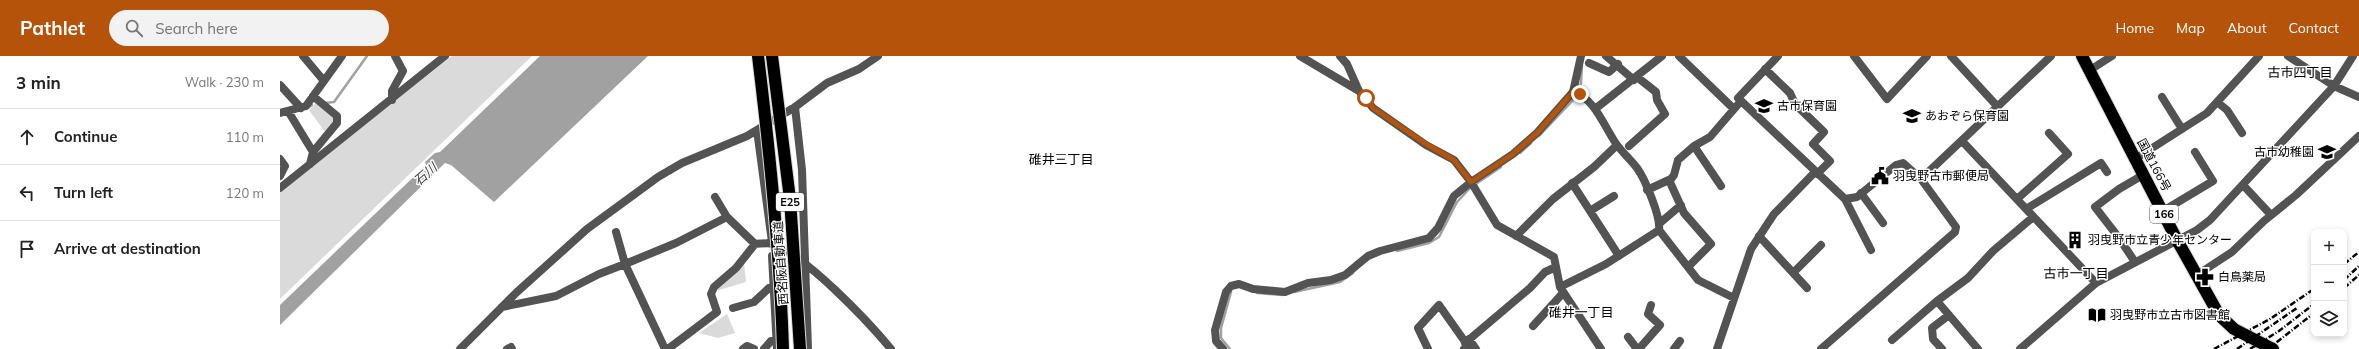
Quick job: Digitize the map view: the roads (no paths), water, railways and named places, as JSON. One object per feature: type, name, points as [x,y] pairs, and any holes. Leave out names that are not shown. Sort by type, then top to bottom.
[{"type":"highway","name":"西名阪自動車道","points":[[758,56],[775,202],[780,264],[779,346]]},
{"type":"highway","name":"西名阪自動車道","points":[[772,56],[790,199],[800,349]]},
{"type":"highway","name":"国道166号","points":[[2082,56],[2177,240],[2225,322],[2253,340],[2273,349]]},
{"type":"street","points":[[303,56],[324,81]]},
{"type":"street","points":[[314,152],[284,112],[306,106],[342,56]]},
{"type":"street","points":[[392,100],[392,91],[403,71],[394,56]]},
{"type":"street","points":[[460,349],[587,229],[658,177],[682,163],[714,151],[756,130],[795,107],[827,83],[859,69],[878,56]]},
{"type":"street","points":[[1300,56],[1359,91]]},
{"type":"street","points":[[1340,56],[1347,64],[1359,91],[1373,108],[1426,144],[1454,160],[1471,182],[1497,225],[1554,257],[1562,290],[1601,349]]},
{"type":"street","points":[[1223,349],[1216,340],[1215,330],[1226,292],[1231,286],[1239,284],[1253,289],[1285,292],[1308,283],[1331,280],[1345,275],[1368,256],[1429,238],[1438,228],[1454,196],[1471,182],[1513,154],[1537,133],[1573,92],[1581,56]]},
{"type":"street","points":[[1606,56],[1656,92],[1665,114],[1629,146]]},
{"type":"street","points":[[1595,109],[1662,56]]},
{"type":"street","points":[[1680,56],[1734,109]]},
{"type":"street","points":[[1778,56],[1738,98],[1845,199],[1871,250]]},
{"type":"street","points":[[1854,56],[1887,99],[1926,56]]},
{"type":"street","points":[[1951,56],[1997,106]]},
{"type":"street","points":[[1921,180],[2051,56]]},
{"type":"street","points":[[2090,70],[2112,56]]},
{"type":"street","points":[[2135,159],[2206,113],[2218,102],[2259,56]]},
{"type":"street","points":[[2288,56],[2334,86],[2359,97]]},
{"type":"street","points":[[2020,349],[2096,283],[2177,240],[2210,220],[2334,86],[2354,56]]},
{"type":"street","points":[[280,188],[392,100],[442,57]]},
{"type":"street","points":[[1589,63],[1610,72],[1618,64]]},
{"type":"street","points":[[1717,349],[1751,249],[1774,214],[1830,160],[1813,144],[1824,132],[1795,104],[1790,93],[1765,69]]},
{"type":"street","points":[[280,85],[301,108]]},
{"type":"street","points":[[1573,92],[1580,94],[1595,109],[1616,145],[1638,169],[1660,227],[1698,280],[1734,298]]},
{"type":"street","points":[[310,164],[314,152],[338,123],[337,116],[313,96]]},
{"type":"street","points":[[2162,97],[2182,129]]},
{"type":"street","points":[[1647,190],[1669,180],[1674,175],[1678,160],[1694,146],[1710,137],[1741,101]]},
{"type":"street","points":[[2218,102],[2227,110],[2242,132]]},
{"type":"street","points":[[795,107],[802,170],[808,349]]},
{"type":"street","points":[[756,130],[772,244],[779,346]]},
{"type":"street","points":[[2018,199],[2068,154],[2049,132]]},
{"type":"street","points":[[2197,275],[2232,252],[2359,136]]},
{"type":"street","points":[[1962,141],[2096,283]]},
{"type":"street","points":[[1516,236],[1572,183],[1594,167],[1616,145]]},
{"type":"street","points":[[1694,146],[1721,186]]},
{"type":"street","points":[[2162,211],[2213,181],[2195,152]]},
{"type":"street","points":[[280,159],[285,166],[280,176]]},
{"type":"street","points":[[2026,209],[2101,162],[2107,172]]},
{"type":"street","points":[[1821,349],[1955,232],[1956,227],[1921,180],[1904,163],[1896,165],[1861,193],[1845,199]]},
{"type":"street","points":[[2135,262],[2095,207],[2119,189],[2143,175]]},
{"type":"street","points":[[1669,180],[1680,205],[1696,229],[1711,244],[1689,266]]},
{"type":"street","points":[[1572,183],[1619,256]]},
{"type":"street","points":[[2243,185],[2271,215]]},
{"type":"street","points":[[1861,193],[1883,223]]},
{"type":"street","points":[[1590,211],[1614,196]]},
{"type":"street","points":[[715,197],[727,217],[755,244],[772,244],[805,263],[879,335],[891,349]]},
{"type":"street","points":[[1533,326],[1562,290],[1619,256],[1660,227],[1680,205]]},
{"type":"street","points":[[1892,340],[1937,301],[1968,278],[1993,251],[2033,216]]},
{"type":"street","points":[[502,308],[556,296],[599,274],[676,243],[727,217]]},
{"type":"street","points":[[616,232],[625,264],[667,349],[717,312],[711,294],[714,287],[736,268],[755,244]]},
{"type":"street","points":[[1759,236],[1807,288]]},
{"type":"street","points":[[1793,273],[1822,245]]},
{"type":"street","points":[[1466,344],[1545,272],[1556,267]]},
{"type":"street","points":[[734,308],[754,302],[769,288],[774,287]]},
{"type":"street","points":[[1937,301],[1978,349]]},
{"type":"street","points":[[1628,337],[1638,349],[1660,325],[1648,314],[1651,304]]},
{"type":"street","points":[[1428,349],[1418,328],[1439,305],[1466,344],[1476,349]]},
{"type":"street","points":[[1942,349],[1934,339],[1932,328],[1949,315]]},
{"type":"street","points":[[764,349],[771,341],[779,346]]},
{"type":"street","points":[[1674,349],[1680,341]]},
{"type":"street","points":[[744,349],[747,346],[754,349]]},
{"type":"street","points":[[507,349],[511,347],[512,349]]},
{"type":"water","name":"石川","points":[[540,56],[648,56],[494,202],[451,165],[445,163],[280,325],[280,305],[426,165],[425,162],[435,153],[440,152]]},
{"type":"waterway","points":[[325,103],[334,102],[367,56]]},
{"type":"waterway","points":[[1539,136],[1577,96],[1581,83],[1582,66]]},
{"type":"waterway","points":[[306,109],[312,105]]},
{"type":"waterway","points":[[1520,153],[1531,143]]},
{"type":"waterway","points":[[1397,251],[1429,243],[1439,237],[1457,202],[1470,188],[1501,167]]},
{"type":"waterway","points":[[1294,292],[1340,282],[1353,273]]},
{"type":"waterway","points":[[1230,349],[1221,338],[1221,328],[1231,292]]},
{"type":"waterway","points":[[1257,293],[1283,295]]},
{"type":"railway","points":[[2347,262],[2359,252]]},
{"type":"railway","points":[[2347,277],[2359,266]]},
{"type":"railway","points":[[2347,285],[2359,275]]},
{"type":"railway","points":[[2214,349],[2270,319],[2311,291]]},
{"type":"railway","points":[[2250,349],[2279,331],[2311,306]]},
{"type":"railway","points":[[2237,349],[2297,308]]},
{"type":"railway","points":[[2268,349],[2311,315]]},
{"type":"place","name":"古市保育園","points":[[1764,106]]},
{"type":"place","name":"あおぞら保育園","points":[[1912,116]]},
{"type":"place","name":"古市幼稚園","points":[[2327,152]]},
{"type":"place","name":"羽曳野古市郵便局","points":[[1880,176]]},
{"type":"place","name":"羽曳野市立青少年センター","points":[[2075,240]]},
{"type":"place","name":"白鳥薬局","points":[[2205,277]]},
{"type":"place","name":"羽曳野市立古市図書館","points":[[2097,315]]},
{"type":"district","name":"古市四丁目","points":[[2300,72]]},
{"type":"district","name":"碓井三丁目","points":[[1061,159]]},
{"type":"district","name":"古市一丁目","points":[[2076,273]]},
{"type":"district","name":"碓井一丁目","points":[[1581,312]]}]
